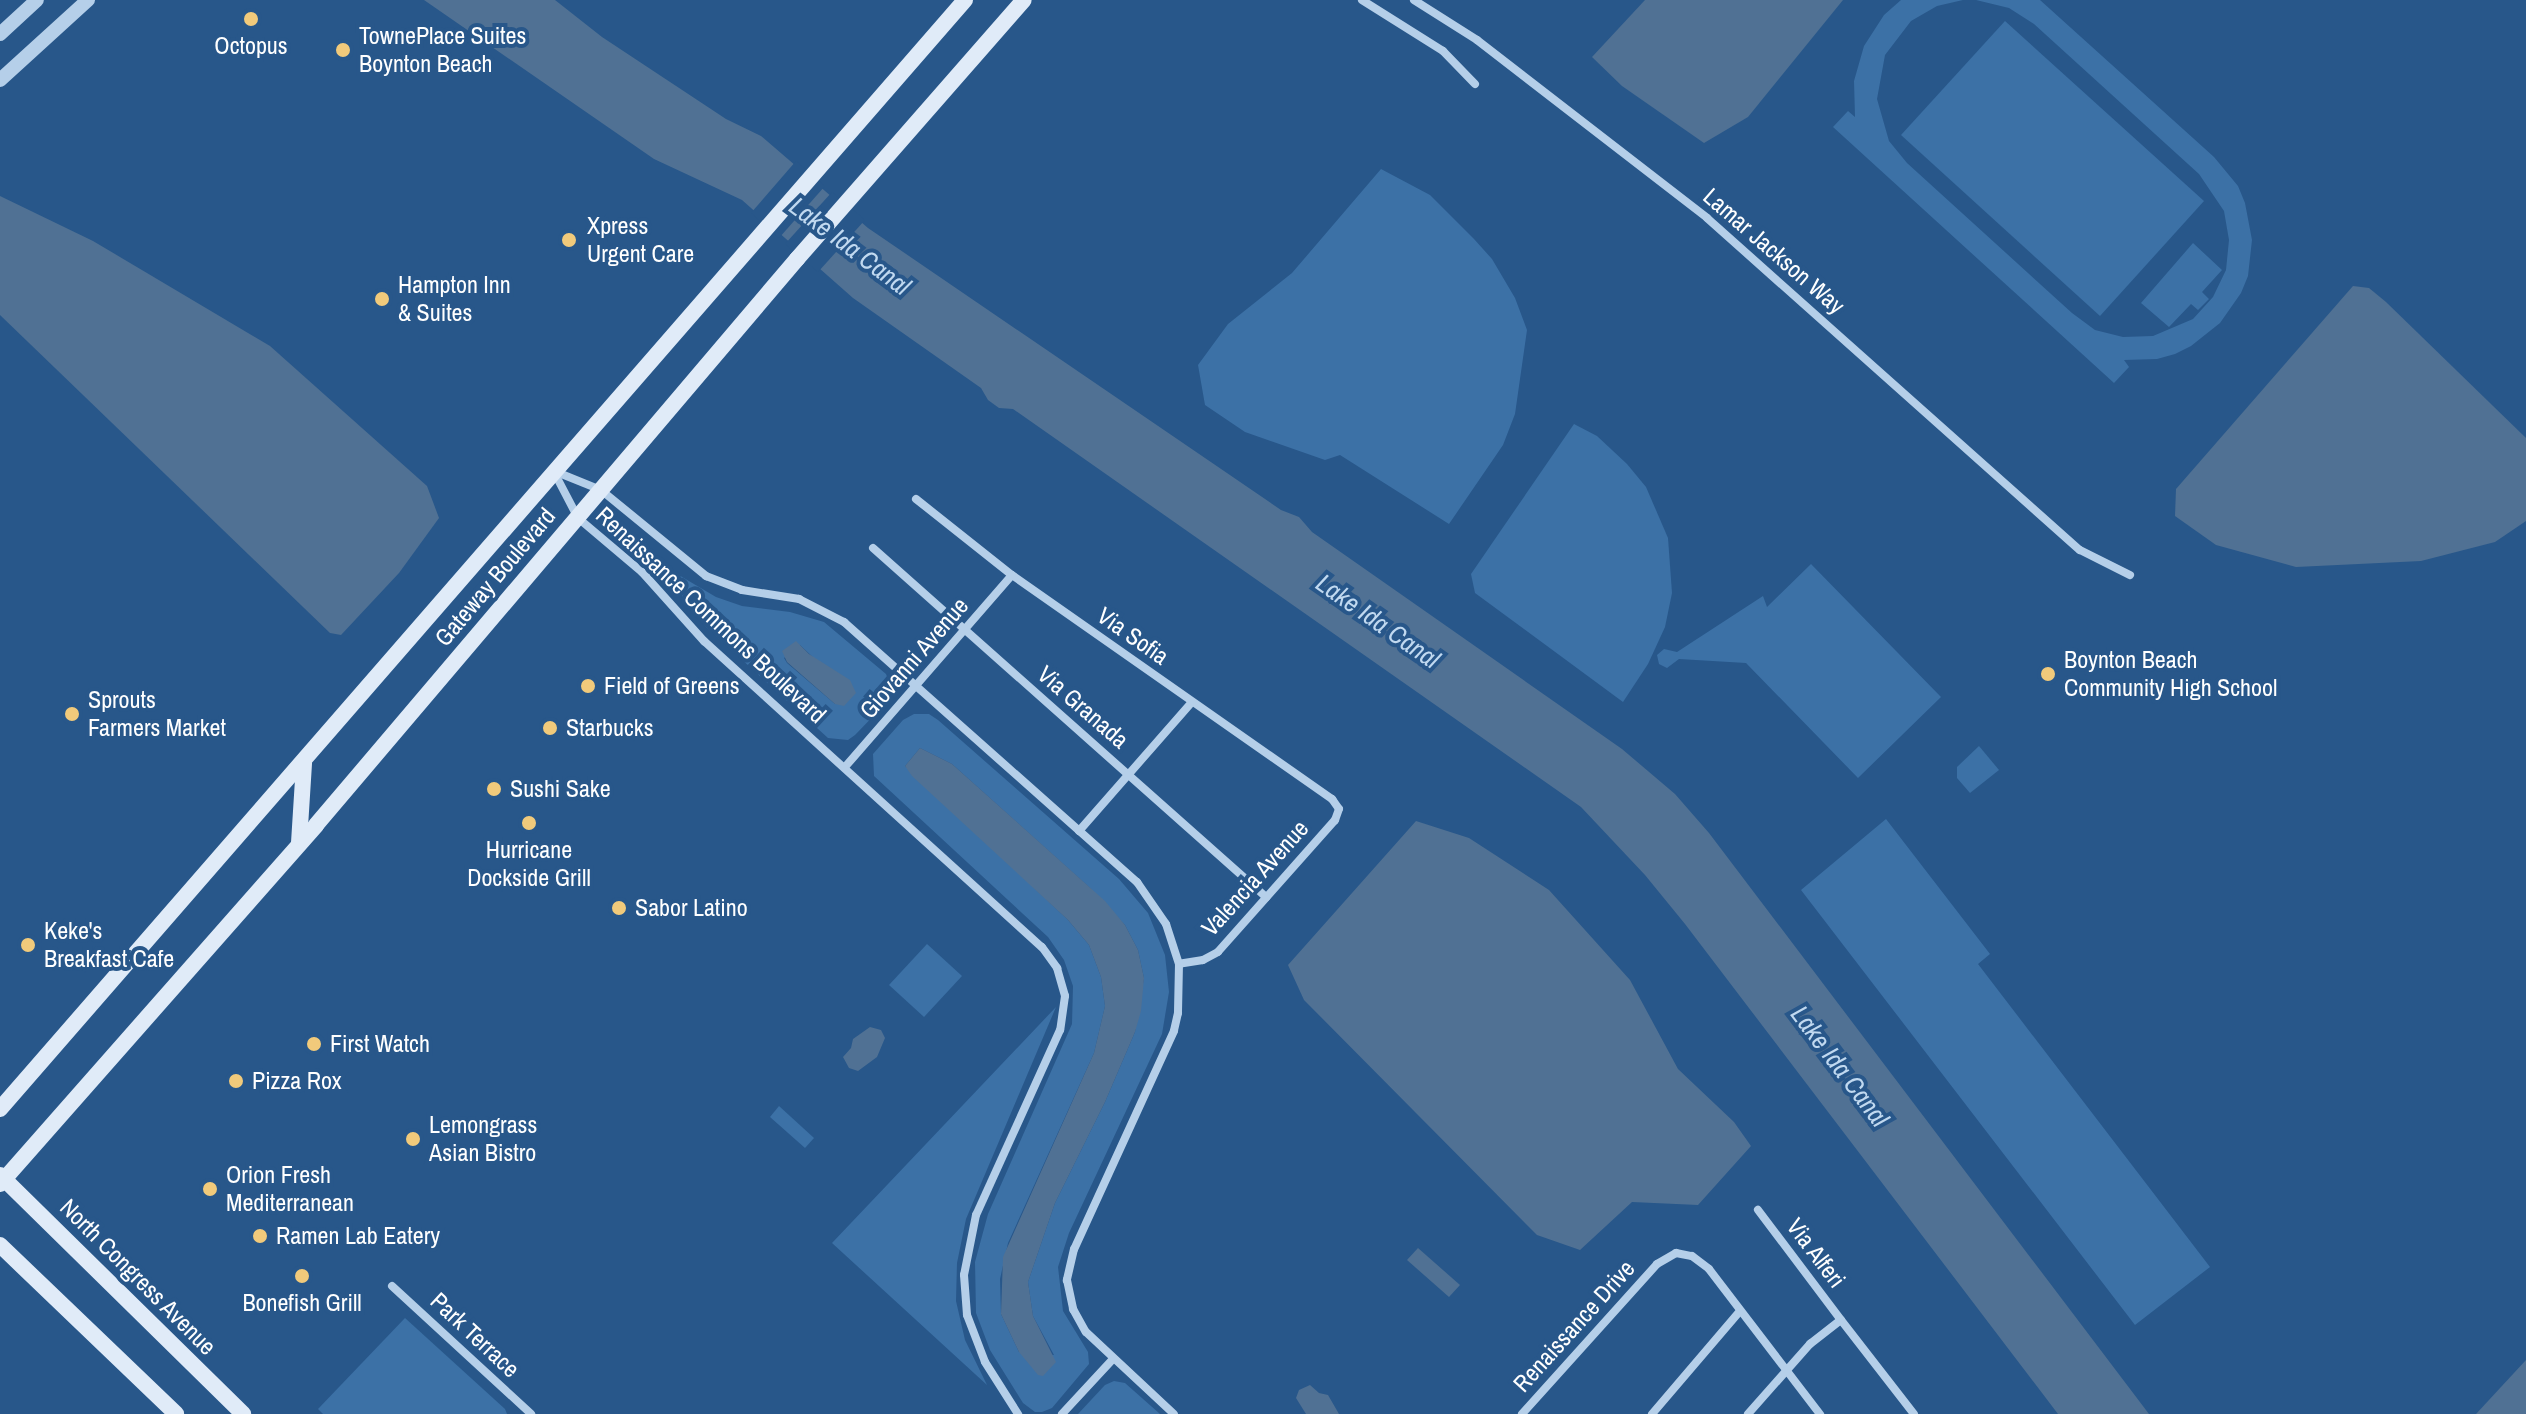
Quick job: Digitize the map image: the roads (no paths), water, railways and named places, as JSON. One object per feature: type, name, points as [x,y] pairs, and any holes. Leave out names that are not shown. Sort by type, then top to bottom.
[{"type":"main road","name":"Gateway Boulevard","points":[[0,1109],[965,0]]},
{"type":"main road","name":"Gateway Boulevard","points":[[1,1179],[299,843],[797,259],[1024,0]]},
{"type":"main road","points":[[299,843],[304,763]]},
{"type":"main road","name":"North Congress Avenue","points":[[1,1179],[243,1414]]},
{"type":"main road","points":[[0,1245],[176,1414]]},
{"type":"street","points":[[0,34],[37,0]]},
{"type":"street","points":[[0,80],[88,0]]},
{"type":"street","points":[[1362,0],[1443,51],[1475,84]]},
{"type":"street","name":"Lamar Jackson Way","points":[[1414,0],[1477,40],[1707,218],[2088,557],[2130,575]]},
{"type":"street","name":"Renaissance Commons Boulevard","points":[[554,471],[601,490],[706,576],[742,590],[799,599],[844,622],[1137,882],[1166,924],[1179,964],[1178,1013],[1169,1047],[1069,1264],[1067,1280],[1073,1309],[1086,1332],[1174,1414]]},
{"type":"street","name":"Renaissance Commons Boulevard","points":[[554,471],[578,518],[642,572],[704,641],[1042,947],[1062,983],[1065,1012],[1060,1030],[976,1215],[964,1275],[967,1315],[985,1362],[1018,1414]]},
{"type":"street","name":"Via Sofia","points":[[916,499],[1012,575],[1332,799]]},
{"type":"street","name":"Via Granada","points":[[873,548],[1266,897]]},
{"type":"street","name":"Giovanni Avenue","points":[[845,767],[1012,575]]},
{"type":"street","points":[[1079,831],[1192,702]]},
{"type":"street","name":"Valencia Avenue","points":[[1179,964],[1203,960],[1218,952],[1335,820],[1339,809],[1332,799]]},
{"type":"street","name":"Via Alferi","points":[[1758,1210],[1914,1414]]},
{"type":"street","name":"Renaissance Drive","points":[[1522,1414],[1657,1264],[1676,1253],[1692,1256],[1709,1269],[1739,1312]]},
{"type":"street","name":"Park Terrace","points":[[392,1286],[531,1414]]},
{"type":"street","points":[[1652,1414],[1739,1312],[1820,1414]]},
{"type":"street","name":"Via Alferi","points":[[1748,1414],[1810,1344],[1841,1320]]},
{"type":"street","points":[[1062,1414],[1113,1359]]},
{"type":"water","name":"Lake Ida Canal","points":[[424,0],[555,0],[602,37],[726,119],[761,136],[868,228],[1281,510],[1299,517],[1312,532],[1622,749],[1675,794],[1709,833],[2149,1414],[2058,1414],[1685,924],[1645,875],[1581,807],[1013,409],[999,408],[988,400],[981,388],[853,298],[742,200],[654,159]]},
{"type":"water","points":[[1645,0],[1843,0],[1748,117],[1704,143],[1622,86],[1592,57]]},
{"type":"water","points":[[0,196],[93,241],[270,346],[427,486],[439,518],[399,573],[341,635],[330,633],[0,315]]},
{"type":"water","points":[[2353,286],[2369,288],[2386,302],[2526,438],[2526,521],[2495,542],[2421,561],[2296,567],[2216,545],[2175,516],[2176,489]]},
{"type":"water","points":[[796,641],[809,654],[850,680],[856,693],[844,706],[835,704],[787,662],[782,651]]},
{"type":"water","points":[[920,748],[952,764],[1105,901],[1125,925],[1138,950],[1144,978],[1141,1011],[1135,1032],[1105,1102],[1055,1203],[1028,1282],[1033,1316],[1056,1362],[1043,1376],[1038,1375],[1019,1352],[1001,1314],[1003,1257],[1094,1053],[1105,1006],[1101,977],[1089,945],[1068,920],[912,776],[905,766]]},
{"type":"water","points":[[1416,821],[1469,838],[1549,890],[1630,980],[1678,1069],[1734,1122],[1751,1146],[1698,1205],[1632,1202],[1580,1250],[1537,1235],[1304,1000],[1288,965]]},
{"type":"water","points":[[870,1027],[881,1030],[885,1038],[877,1057],[858,1071],[849,1068],[843,1057],[851,1048],[853,1039]]},
{"type":"water","points":[[1418,1248],[1460,1285],[1449,1297],[1407,1260]]},
{"type":"water","points":[[2526,1360],[2526,1414],[2476,1414]]},
{"type":"water","points":[[1310,1385],[1319,1393],[1328,1395],[1339,1414],[1306,1414],[1296,1398],[1299,1390]]},
{"type":"place","name":"Octopus","points":[[251,19]]},
{"type":"place","name":"TownePlace Suites Boynton Beach","points":[[343,50]]},
{"type":"place","name":"Xpress Urgent Care","points":[[569,240]]},
{"type":"place","name":"Hampton Inn & Suites","points":[[382,299]]},
{"type":"place","name":"Boynton Beach Community High School","points":[[2048,674]]},
{"type":"place","name":"Field of Greens","points":[[588,686]]},
{"type":"place","name":"Sprouts Farmers Market","points":[[72,714]]},
{"type":"place","name":"Starbucks","points":[[550,728]]},
{"type":"place","name":"Sushi Sake","points":[[494,789]]},
{"type":"place","name":"Hurricane Dockside Grill","points":[[529,823]]},
{"type":"place","name":"Sabor Latino","points":[[619,908]]},
{"type":"place","name":"Keke's Breakfast Cafe","points":[[28,945]]},
{"type":"place","name":"First Watch","points":[[314,1044]]},
{"type":"place","name":"Pizza Rox","points":[[236,1081]]},
{"type":"place","name":"Lemongrass Asian Bistro","points":[[413,1139]]},
{"type":"place","name":"Orion Fresh Mediterranean","points":[[210,1189]]},
{"type":"place","name":"Ramen Lab Eatery","points":[[260,1236]]},
{"type":"place","name":"Bonefish Grill","points":[[302,1276]]}]
